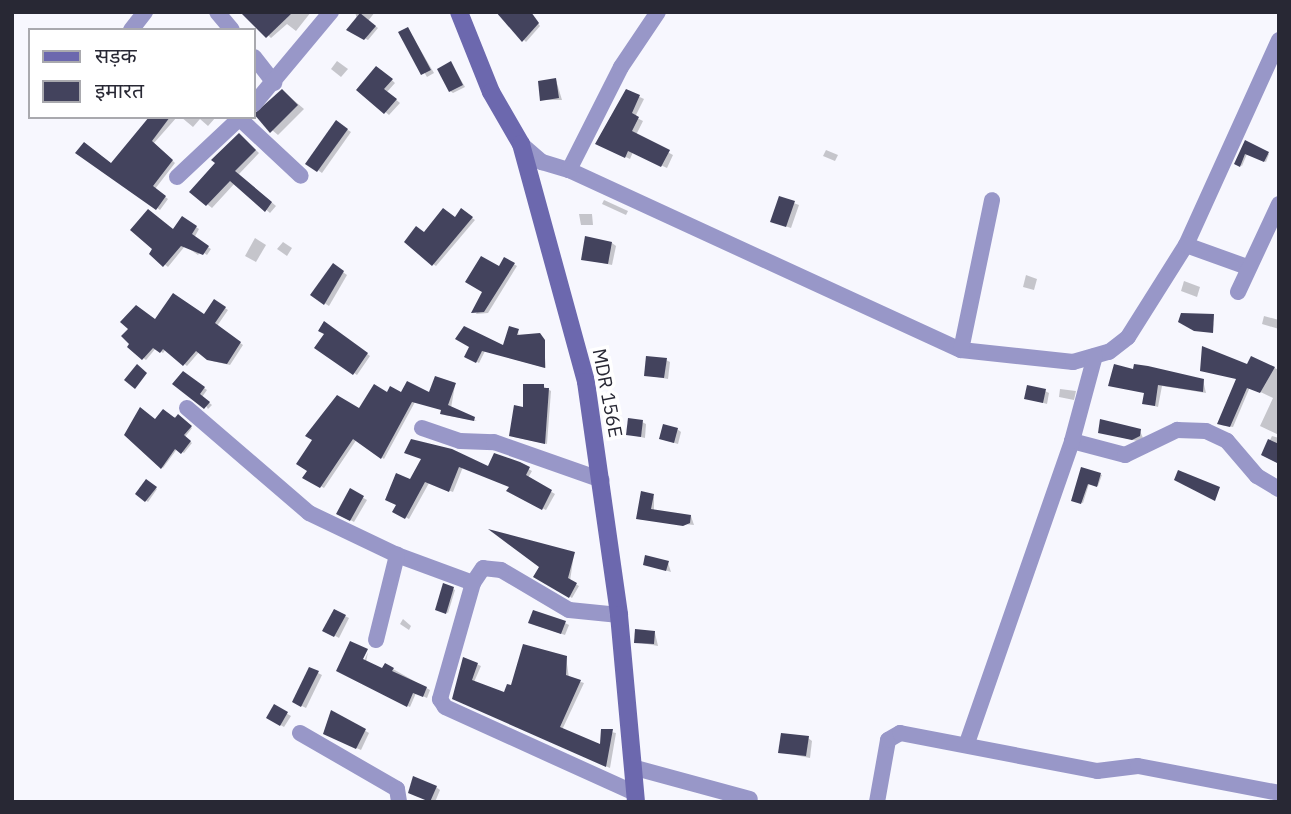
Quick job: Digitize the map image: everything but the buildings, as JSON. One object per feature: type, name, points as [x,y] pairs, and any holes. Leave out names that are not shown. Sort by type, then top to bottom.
[{"type":"main road","name":"MDR 156E","points":[[458,12],[491,92],[520,144],[562,284],[602,480],[620,615],[636,798]]},
{"type":"street","points":[[133,28],[145,12]]},
{"type":"street","points":[[217,12],[230,28]]},
{"type":"street","points":[[256,102],[331,12]]},
{"type":"street","points":[[569,170],[621,67],[658,12]]},
{"type":"street","points":[[520,144],[542,162],[569,170],[961,350],[1073,362],[1095,356],[1128,337],[1186,245],[1279,40]]},
{"type":"street","points":[[256,60],[274,83]]},
{"type":"street","points":[[177,177],[239,119]]},
{"type":"street","points":[[241,119],[301,176]]},
{"type":"street","points":[[961,350],[992,200]]},
{"type":"street","points":[[1238,292],[1247,267],[1279,204]]},
{"type":"street","points":[[1186,245],[1247,267]]},
{"type":"street","points":[[967,743],[1072,441],[1095,356]]},
{"type":"street","points":[[187,408],[309,513],[397,555],[473,583]]},
{"type":"street","points":[[422,428],[460,441],[495,442],[602,480]]},
{"type":"street","points":[[1072,441],[1125,455],[1177,430],[1206,431],[1227,441],[1257,476],[1279,489]]},
{"type":"street","points":[[376,640],[397,555]]},
{"type":"street","points":[[620,615],[569,610],[491,567],[483,568],[473,583],[439,691],[445,707],[636,798]]},
{"type":"street","points":[[300,733],[397,789],[399,802]]},
{"type":"street","points":[[877,802],[890,736],[900,733],[967,743],[1097,771],[1138,766],[1279,793]]},
{"type":"street","points":[[632,767],[750,799]]}]
